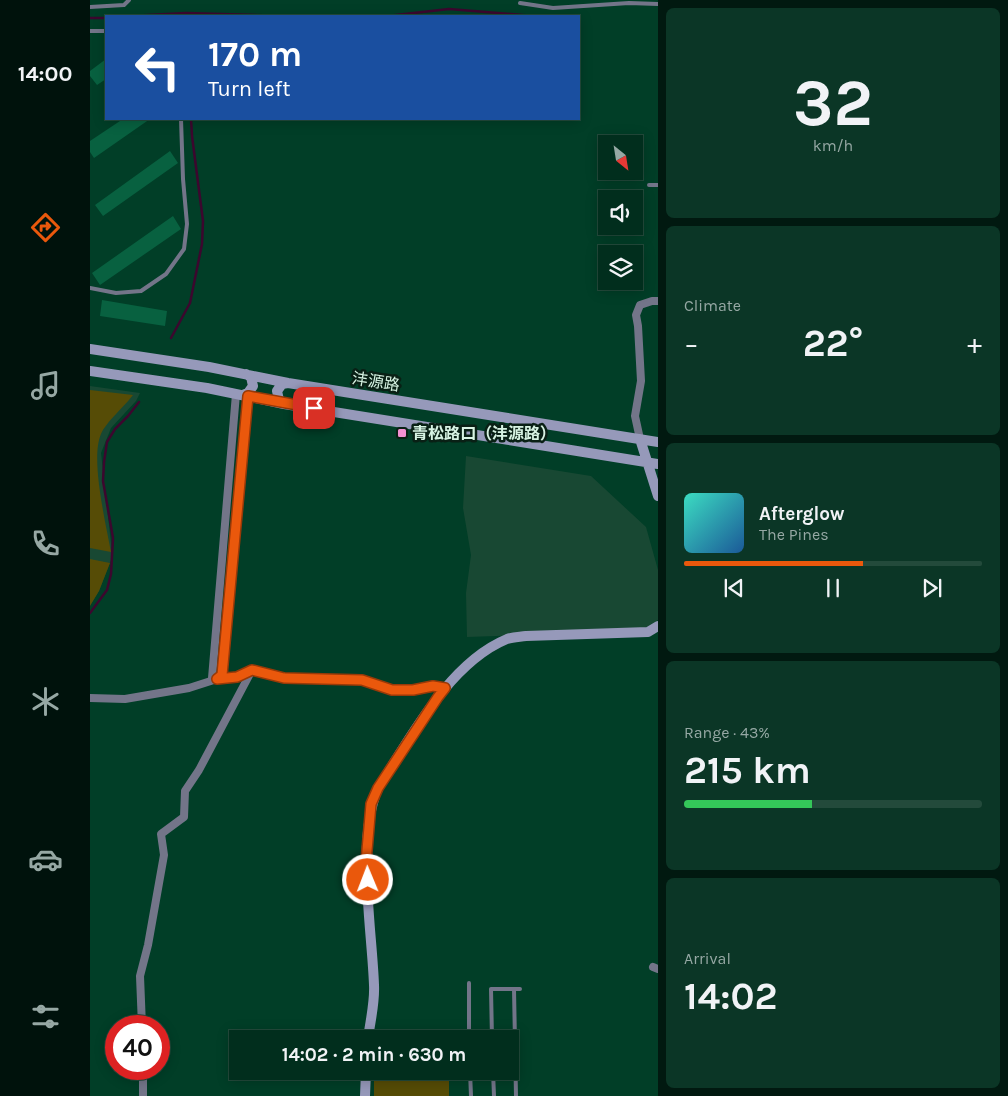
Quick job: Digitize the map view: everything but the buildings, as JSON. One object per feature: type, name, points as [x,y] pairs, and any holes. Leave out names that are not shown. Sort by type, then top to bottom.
[{"type":"main road","name":"沣源路","points":[[90,348],[209,367],[288,383],[658,442]]},
{"type":"main road","points":[[90,371],[207,388],[284,404],[658,464]]},
{"type":"main road","points":[[242,395],[248,394],[254,386],[251,378],[246,374]]},
{"type":"main road","points":[[284,404],[279,400],[277,391],[282,384],[288,383]]},
{"type":"main road","points":[[640,440],[658,496]]},
{"type":"main road","points":[[369,1030],[374,988],[366,862],[371,804],[378,788],[438,697],[471,661],[509,638],[648,632],[658,626]]},
{"type":"main road","points":[[367,1080],[368,1094]]},
{"type":"street","points":[[640,440],[635,416],[641,380],[636,315],[640,306],[652,301],[658,301]]},
{"type":"street","points":[[217,679],[212,678],[242,395]]},
{"type":"street","points":[[217,679],[222,675],[242,395]]},
{"type":"street","points":[[142,1015],[140,976],[148,945],[164,856],[161,834],[184,817],[185,791],[200,770],[252,670]]},
{"type":"street","points":[[90,698],[125,699],[189,688],[217,679],[237,677],[252,670],[284,678],[362,680],[392,690],[413,690],[433,686],[445,688]]},
{"type":"street","points":[[142,1096],[143,1080]]},
{"type":"lane","points":[[90,7],[124,5],[129,0]]},
{"type":"lane","points":[[520,3],[553,8],[629,3],[658,4]]},
{"type":"lane","points":[[90,31],[105,31]]},
{"type":"lane","points":[[90,288],[116,293],[141,291],[166,274],[184,249],[187,224],[181,120]]},
{"type":"lane","points":[[649,186],[658,185]]},
{"type":"lane","points":[[469,983],[469,1030]]},
{"type":"lane","points":[[492,1030],[491,989],[520,989]]},
{"type":"lane","points":[[514,990],[516,1096]]},
{"type":"lane","points":[[470,1080],[470,1096]]},
{"type":"lane","points":[[494,1080],[494,1096]]},
{"type":"shaded area","points":[[90,386],[140,393],[136,401],[111,428],[101,453],[112,552],[111,560],[99,591],[90,605]]},
{"type":"shaded area","points":[[90,390],[133,395],[103,429],[98,445],[97,459],[100,492],[111,552],[90,548]]},
{"type":"shaded area","points":[[466,456],[591,476],[646,527],[658,570],[658,620],[640,631],[467,637],[466,593],[471,555],[463,508]]},
{"type":"shaded area","points":[[90,559],[110,563],[99,591],[90,606]]},
{"type":"shaded area","points":[[374,1080],[449,1080],[449,1096],[374,1096]]},
{"type":"waterway","points":[[396,15],[449,9],[522,15]]},
{"type":"waterway","points":[[148,15],[186,13],[255,15]]},
{"type":"waterway","points":[[90,18],[105,18]]},
{"type":"waterway","points":[[171,338],[190,303],[202,244],[203,221],[191,120]]},
{"type":"waterway","points":[[90,613],[107,590],[111,574],[113,538],[103,481],[107,442],[115,429],[139,402]]},
{"type":"place","name":"青松路口（沣源路）","points":[[402,433]]},
{"type":"route","points":[[314,408],[248,396],[222,675],[217,679],[237,677],[252,670],[284,678],[362,680],[392,690],[413,690],[433,686],[445,688],[378,788],[371,804],[366,862],[368,880]]}]
